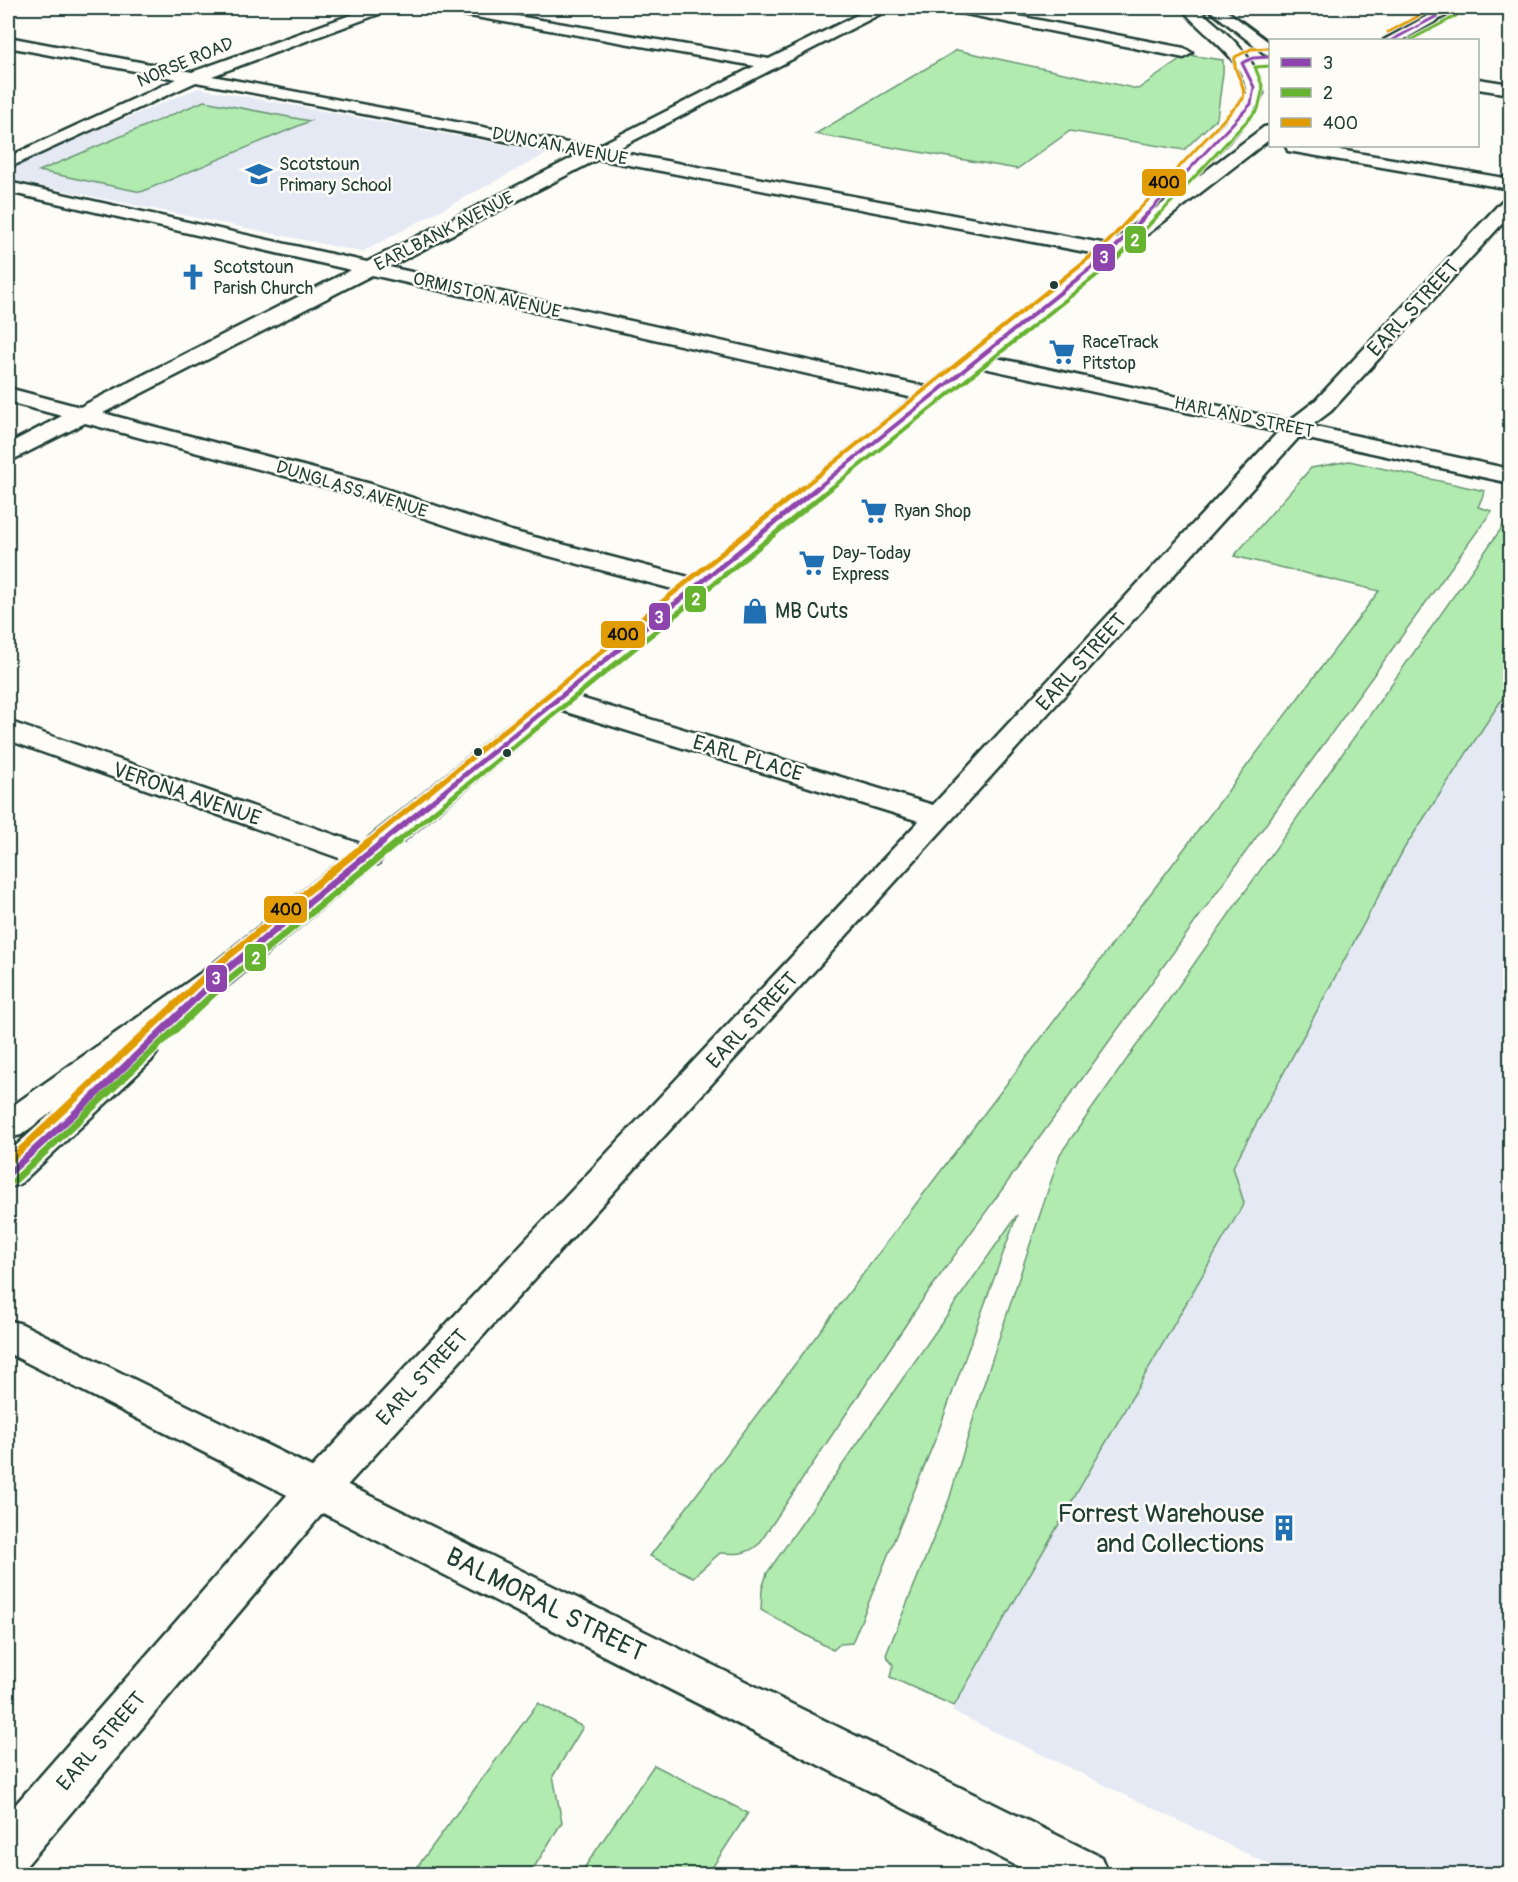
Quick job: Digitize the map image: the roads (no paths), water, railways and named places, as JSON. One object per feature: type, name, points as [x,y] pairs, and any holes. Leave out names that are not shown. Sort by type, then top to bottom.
[{"type":"street","name":"NORSE ROAD","points":[[8,163],[194,77],[382,8]]},
{"type":"street","points":[[447,8],[770,64]]},
{"type":"street","name":"EARLBANK AVENUE","points":[[8,453],[880,8]]},
{"type":"street","points":[[956,8],[1184,54]]},
{"type":"street","points":[[1112,251],[1251,104],[1255,90],[1245,66],[1228,45],[1189,8]]},
{"type":"street","points":[[1214,8],[1269,49]]},
{"type":"street","points":[[1394,39],[1452,8]]},
{"type":"street","points":[[1496,8],[1510,9]]},
{"type":"street","name":"DUNCAN AVENUE","points":[[8,42],[1112,251]]},
{"type":"street","points":[[1245,66],[1253,58],[1269,57]]},
{"type":"street","points":[[1245,66],[1269,75]]},
{"type":"street","points":[[1479,84],[1510,89]]},
{"type":"street","points":[[8,1126],[220,975],[931,395],[978,360],[1112,251],[1247,151],[1269,132]]},
{"type":"street","points":[[1294,147],[1510,184]]},
{"type":"street","name":"ORMISTON AVENUE","points":[[8,187],[931,395]]},
{"type":"street","name":"EARL STREET","points":[[8,1849],[317,1490],[939,817],[1294,428],[1323,406],[1510,204]]},
{"type":"street","name":"HARLAND STREET","points":[[978,360],[1510,476]]},
{"type":"street","name":"DUNGLASS AVENUE","points":[[8,395],[362,489],[502,536],[695,587]]},
{"type":"street","name":"EARL PLACE","points":[[557,700],[939,817]]},
{"type":"street","name":"VERONA AVENUE","points":[[8,730],[367,856]]},
{"type":"street","points":[[8,1174],[95,1095],[220,975]]},
{"type":"street","name":"BALMORAL STREET","points":[[8,1335],[1083,1875]]},
{"type":"place","name":"Scotstoun Primary School","points":[[259,174]]},
{"type":"place","name":"Scotstoun Parish Church","points":[[193,277]]},
{"type":"place","name":"RaceTrack Pitstop","points":[[1062,352]]},
{"type":"place","name":"Ryan Shop","points":[[874,511]]},
{"type":"place","name":"Day-Today Express","points":[[812,563]]},
{"type":"place","name":"MB Cuts","points":[[755,611]]},
{"type":"place","name":"Forrest Warehouse and Collections","points":[[1284,1528]]}]
